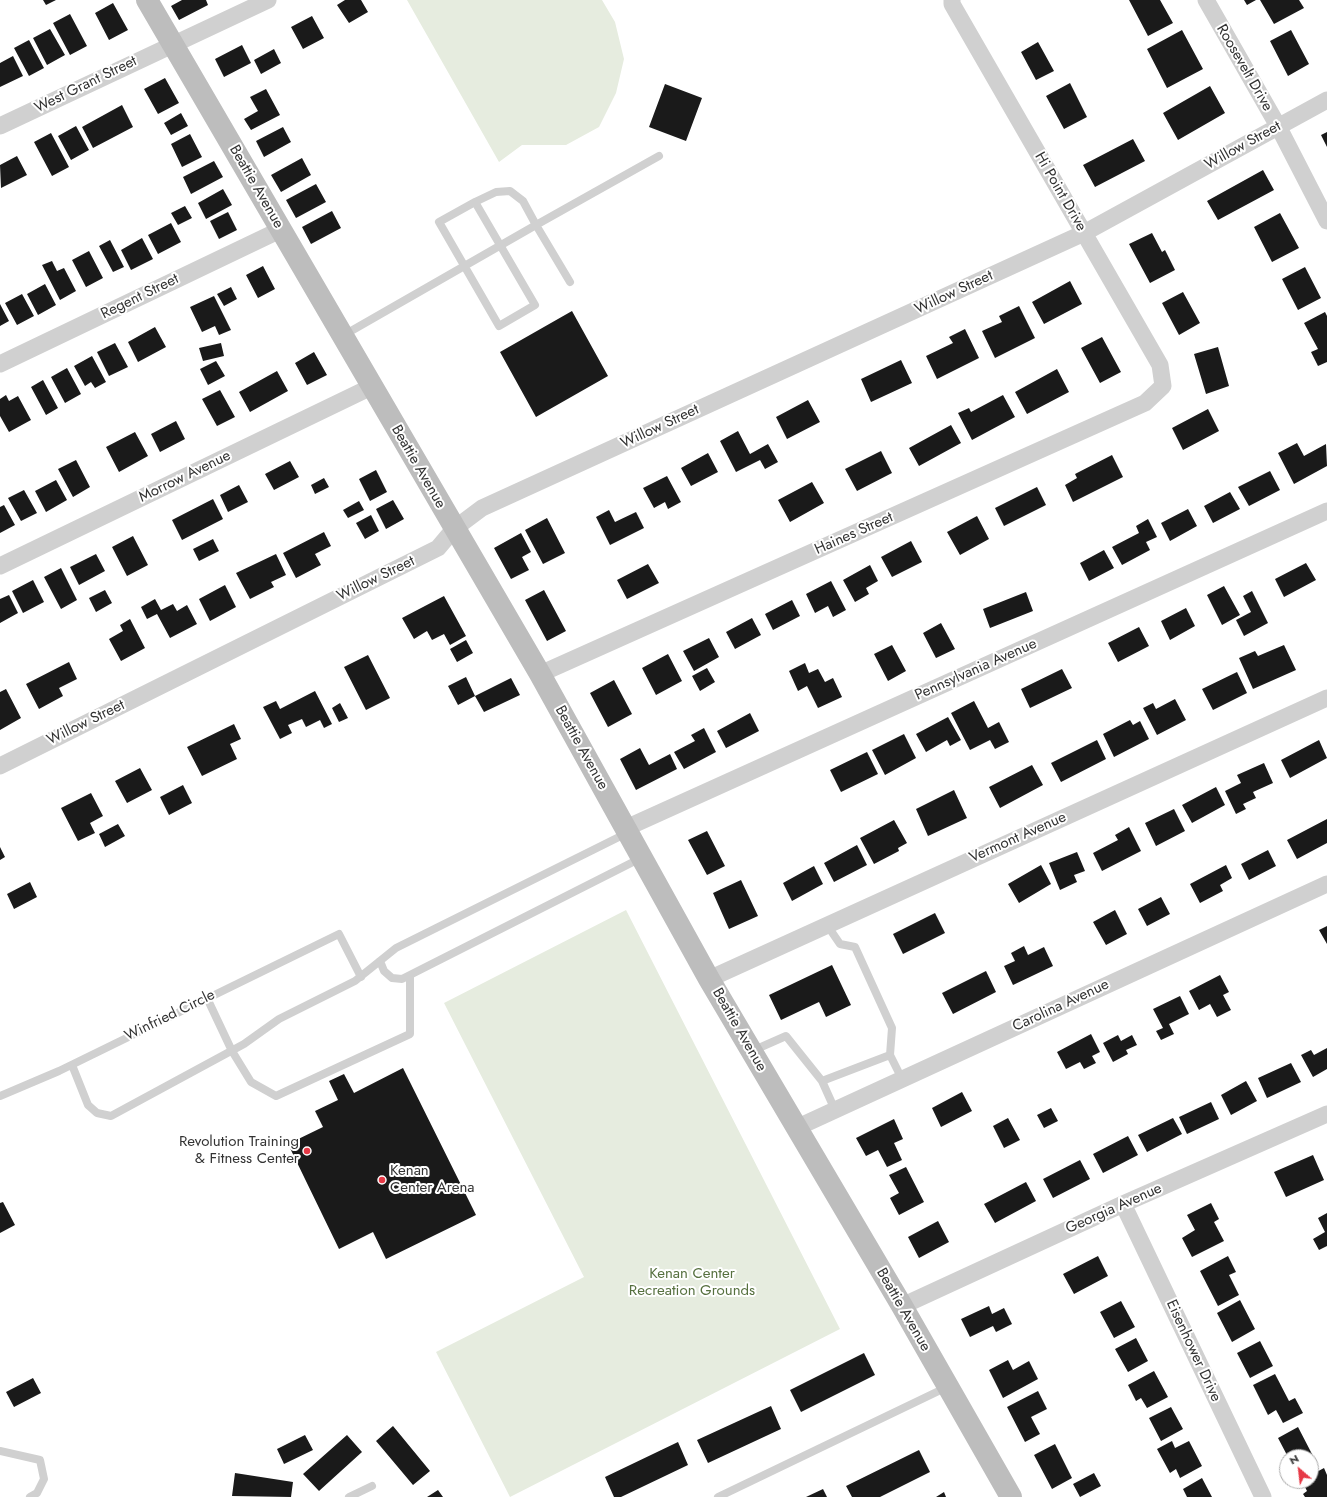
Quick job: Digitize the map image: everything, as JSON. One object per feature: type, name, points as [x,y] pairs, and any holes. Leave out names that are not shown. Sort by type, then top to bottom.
[{"type":"street","name":"Beattie Avenue","points":[[147,0],[371,387],[540,674],[751,1052],[902,1306],[1011,1497]]},
{"type":"street","name":"West Grant Street","points":[[0,126],[268,0]]},
{"type":"street","name":"Hi Point Drive","points":[[952,0],[952,4],[1160,365],[1163,386]]},
{"type":"street","name":"Roosevelt Drive","points":[[1206,0],[1278,126],[1327,221]]},
{"type":"street","name":"Willow Street","points":[[0,766],[438,548],[454,529],[482,508],[1084,233],[1327,100]]},
{"type":"street","name":"Regent Street","points":[[0,364],[280,230]]},
{"type":"street","name":"Haines Street","points":[[540,674],[1144,403],[1163,386]]},
{"type":"street","name":"Morrow Avenue","points":[[0,566],[371,387]]},
{"type":"street","name":"Pennsylvania Avenue","points":[[627,830],[1327,511]]},
{"type":"street","name":"Vermont Avenue","points":[[709,978],[1327,698]]},
{"type":"street","name":"Carolina Avenue","points":[[796,1128],[1327,884]]},
{"type":"street","name":"Georgia Avenue","points":[[902,1306],[1123,1204],[1327,1114]]},
{"type":"street","name":"Eisenhower Drive","points":[[1123,1204],[1262,1497]]},
{"type":"lane","points":[[342,336],[659,156]]},
{"type":"lane","points":[[475,202],[535,305],[499,326],[439,222],[475,202],[496,192],[510,191],[523,201],[570,282]]},
{"type":"lane","points":[[72,1065],[88,1105],[98,1113],[110,1116],[232,1051],[279,1019],[361,977],[396,948],[627,830]]},
{"type":"lane","points":[[380,961],[384,971],[392,978],[402,979],[410,976],[642,858]]},
{"type":"lane","points":[[827,925],[840,944],[855,947],[892,1028],[890,1055],[902,1079]]},
{"type":"lane","name":"Winfried Circle","points":[[0,1096],[72,1065],[339,934],[361,977]]},
{"type":"lane","points":[[207,998],[232,1051],[251,1082],[276,1096],[410,1034],[410,976]]},
{"type":"lane","points":[[751,1052],[786,1036],[822,1081],[835,1110]]},
{"type":"lane","points":[[822,1081],[890,1055]]},
{"type":"lane","points":[[718,1497],[948,1386]]},
{"type":"lane","points":[[0,1451],[40,1460],[44,1479],[37,1493],[30,1497]]},
{"type":"lane","points":[[349,1497],[372,1486]]},
{"type":"green space","points":[[407,0],[602,0],[615,22],[624,59],[616,93],[599,127],[566,145],[522,145],[499,162]]},
{"type":"green space","name":"Kenan Center Recreation Grounds","points":[[626,910],[840,1329],[510,1497],[436,1352],[584,1277],[444,1003]]},
{"type":"building","points":[[43,0],[56,0],[46,5]]},
{"type":"building","points":[[182,0],[206,0],[208,5],[179,20],[171,6]]},
{"type":"building","points":[[345,0],[361,0],[368,12],[349,23],[337,5]]},
{"type":"building","points":[[1129,0],[1160,0],[1173,23],[1148,36]]},
{"type":"building","points":[[1244,0],[1256,0],[1247,5]]},
{"type":"building","points":[[1260,0],[1299,0],[1304,8],[1274,24]]},
{"type":"building","points":[[113,3],[128,30],[109,40],[95,13]]},
{"type":"building","points":[[70,14],[87,46],[70,55],[53,23]]},
{"type":"building","points":[[312,16],[324,38],[303,49],[291,27]]},
{"type":"building","points":[[50,29],[65,55],[47,65],[33,38]]},
{"type":"building","points":[[1182,30],[1203,69],[1167,88],[1147,49]]},
{"type":"building","points":[[1291,30],[1309,64],[1288,76],[1270,41]]},
{"type":"building","points":[[29,40],[44,68],[29,76],[14,48]]},
{"type":"building","points":[[1038,42],[1054,71],[1036,80],[1021,52]]},
{"type":"building","points":[[242,45],[251,63],[224,77],[215,59]]},
{"type":"building","points":[[274,49],[281,63],[261,74],[254,60]]},
{"type":"building","points":[[13,56],[23,76],[0,87],[0,63]]},
{"type":"building","points":[[165,78],[179,103],[158,114],[144,89]]},
{"type":"building","points":[[1070,83],[1087,117],[1064,129],[1046,96]]},
{"type":"building","points":[[665,84],[702,98],[686,141],[649,127]]},
{"type":"building","points":[[1210,86],[1225,113],[1178,140],[1163,113]]},
{"type":"building","points":[[266,89],[280,115],[251,130],[244,119],[258,111],[250,97]]},
{"type":"building","points":[[122,105],[133,127],[93,148],[82,127]]},
{"type":"building","points":[[181,113],[188,126],[171,135],[164,123]]},
{"type":"building","points":[[76,126],[89,150],[71,160],[58,136]]},
{"type":"building","points":[[283,127],[291,142],[264,157],[256,141]]},
{"type":"building","points":[[1327,132],[1327,147],[1321,135]]},
{"type":"building","points":[[51,133],[69,167],[52,176],[34,142]]},
{"type":"building","points":[[190,134],[202,157],[182,167],[171,144]]},
{"type":"building","points":[[1133,139],[1145,161],[1095,187],[1083,165]]},
{"type":"building","points":[[17,156],[27,175],[1,188],[0,165]]},
{"type":"building","points":[[302,158],[311,175],[281,192],[271,175]]},
{"type":"building","points":[[214,161],[223,177],[191,194],[183,177]]},
{"type":"building","points":[[1263,170],[1274,190],[1218,220],[1207,201]]},
{"type":"building","points":[[316,184],[326,202],[296,218],[286,200]]},
{"type":"building","points":[[223,189],[232,205],[206,219],[198,203]]},
{"type":"building","points":[[185,206],[192,218],[178,225],[171,213]]},
{"type":"building","points":[[332,211],[341,228],[311,244],[302,227]]},
{"type":"building","points":[[228,212],[237,230],[219,239],[210,221]]},
{"type":"building","points":[[1280,213],[1299,248],[1272,262],[1254,227]]},
{"type":"building","points":[[171,223],[181,242],[158,254],[148,235]]},
{"type":"building","points":[[1152,233],[1162,252],[1165,250],[1175,270],[1150,283],[1129,244]]},
{"type":"building","points":[[142,238],[153,259],[131,270],[121,250]]},
{"type":"building","points":[[110,240],[124,267],[113,272],[99,246]]},
{"type":"building","points":[[89,251],[103,278],[86,287],[72,260]]},
{"type":"building","points":[[52,261],[57,271],[64,268],[76,291],[60,300],[42,265]]},
{"type":"building","points":[[263,266],[275,289],[258,298],[246,275]]},
{"type":"building","points":[[1305,267],[1321,298],[1298,310],[1282,279]]},
{"type":"building","points":[[1070,281],[1082,304],[1044,324],[1032,302]]},
{"type":"building","points":[[45,284],[56,305],[38,315],[27,294]]},
{"type":"building","points":[[231,287],[237,299],[224,306],[217,294]]},
{"type":"building","points":[[1183,292],[1200,323],[1179,335],[1162,303]]},
{"type":"building","points":[[22,294],[34,316],[17,325],[5,303]]},
{"type":"building","points":[[214,296],[231,330],[219,335],[215,326],[202,332],[190,307]]},
{"type":"building","points":[[0,304],[9,321],[0,326]]},
{"type":"building","points":[[1019,306],[1035,338],[995,358],[982,331],[1002,322],[999,316]]},
{"type":"building","points":[[572,311],[608,376],[536,417],[500,352]]},
{"type":"building","points":[[1325,312],[1327,316],[1327,362],[1318,366],[1311,352],[1318,349],[1304,323]]},
{"type":"building","points":[[155,327],[166,347],[138,362],[128,342]]},
{"type":"building","points":[[965,329],[979,358],[937,379],[926,356],[953,343],[949,337]]},
{"type":"building","points":[[1102,337],[1121,372],[1100,383],[1081,348]]},
{"type":"building","points":[[115,343],[128,367],[109,376],[97,352]]},
{"type":"building","points":[[221,343],[224,356],[203,361],[199,348]]},
{"type":"building","points":[[1218,347],[1229,386],[1206,394],[1194,354]]},
{"type":"building","points":[[314,352],[327,375],[307,385],[295,363]]},
{"type":"building","points":[[92,356],[106,382],[95,388],[91,382],[85,386],[74,366]]},
{"type":"building","points":[[901,360],[912,383],[871,402],[861,379]]},
{"type":"building","points":[[216,361],[225,376],[208,385],[200,369]]},
{"type":"building","points":[[67,368],[81,394],[65,403],[51,377]]},
{"type":"building","points":[[1057,369],[1069,392],[1027,414],[1015,392]]},
{"type":"building","points":[[277,371],[288,391],[250,412],[239,392]]},
{"type":"building","points":[[43,380],[58,408],[46,415],[31,387]]},
{"type":"building","points":[[220,390],[235,417],[217,426],[202,399]]},
{"type":"building","points":[[6,395],[9,401],[18,396],[31,420],[9,432],[0,416],[0,399]]},
{"type":"building","points":[[1003,395],[1015,417],[972,440],[958,413],[969,408],[971,412]]},
{"type":"building","points":[[808,400],[820,422],[787,439],[776,417]]},
{"type":"building","points":[[1208,409],[1219,431],[1183,450],[1172,428]]},
{"type":"building","points":[[176,421],[185,439],[160,452],[151,434]]},
{"type":"building","points":[[951,425],[961,443],[919,466],[909,448]]},
{"type":"building","points":[[738,431],[750,454],[768,444],[778,462],[765,469],[760,460],[736,472],[720,441]]},
{"type":"building","points":[[135,432],[148,456],[119,472],[106,447]]},
{"type":"building","points":[[1297,443],[1304,456],[1326,444],[1327,466],[1294,484],[1278,453]]},
{"type":"building","points":[[881,451],[892,473],[857,491],[845,469]]},
{"type":"building","points":[[708,453],[718,472],[691,486],[681,468]]},
{"type":"building","points":[[1112,455],[1123,477],[1073,502],[1065,485],[1077,478],[1075,474]]},
{"type":"building","points":[[76,460],[90,487],[73,497],[58,469]]},
{"type":"building","points":[[290,461],[299,477],[274,490],[265,474]]},
{"type":"building","points":[[376,470],[387,492],[370,501],[359,479]]},
{"type":"building","points":[[1270,471],[1280,490],[1249,506],[1238,487]]},
{"type":"building","points":[[667,476],[681,502],[668,509],[665,502],[654,508],[643,488]]},
{"type":"building","points":[[324,478],[329,487],[315,494],[311,485]]},
{"type":"building","points":[[56,480],[67,500],[46,512],[35,491]]},
{"type":"building","points":[[812,482],[824,503],[790,522],[778,500]]},
{"type":"building","points":[[239,485],[248,502],[228,512],[220,495]]},
{"type":"building","points":[[1037,487],[1046,505],[1004,526],[995,508]]},
{"type":"building","points":[[24,490],[37,513],[21,521],[8,498]]},
{"type":"building","points":[[1230,492],[1240,509],[1213,523],[1204,506]]},
{"type":"building","points":[[213,499],[223,519],[182,540],[172,520]]},
{"type":"building","points":[[393,500],[404,519],[386,529],[376,509]]},
{"type":"building","points":[[359,501],[364,510],[348,518],[343,510]]},
{"type":"building","points":[[4,505],[15,525],[0,533],[0,507]]},
{"type":"building","points":[[1188,509],[1197,526],[1170,541],[1161,523]]},
{"type":"building","points":[[609,510],[615,522],[636,512],[644,528],[610,545],[596,517]]},
{"type":"building","points":[[371,515],[379,531],[365,539],[356,523]]},
{"type":"building","points":[[977,516],[989,539],[960,555],[947,532]]},
{"type":"building","points":[[547,518],[565,553],[543,564],[525,530]]},
{"type":"building","points":[[1148,519],[1157,537],[1146,542],[1150,550],[1122,565],[1112,547],[1139,533],[1136,526]]},
{"type":"building","points":[[324,532],[331,546],[315,554],[321,565],[296,578],[283,553]]},
{"type":"building","points":[[521,533],[531,552],[522,557],[529,570],[511,579],[494,548]]},
{"type":"building","points":[[133,536],[148,565],[127,576],[112,547]]},
{"type":"building","points":[[213,539],[219,551],[199,561],[193,549]]},
{"type":"building","points":[[911,541],[922,562],[892,577],[881,557]]},
{"type":"building","points":[[1104,550],[1114,568],[1089,581],[1080,563]]},
{"type":"building","points":[[96,554],[105,571],[79,585],[70,567]]},
{"type":"building","points":[[276,554],[286,575],[271,582],[274,587],[250,599],[236,573]]},
{"type":"building","points":[[1306,563],[1316,580],[1284,597],[1275,579]]},
{"type":"building","points":[[648,564],[659,583],[627,599],[617,580]]},
{"type":"building","points":[[870,565],[878,581],[866,588],[869,594],[855,602],[843,580]]},
{"type":"building","points":[[61,568],[77,600],[61,609],[44,577]]},
{"type":"building","points":[[33,580],[44,602],[23,613],[12,591]]},
{"type":"building","points":[[831,581],[846,610],[833,617],[828,606],[815,613],[806,594]]},
{"type":"building","points":[[225,585],[236,607],[210,621],[199,599]]},
{"type":"building","points":[[1224,586],[1240,615],[1222,625],[1207,595]]},
{"type":"building","points":[[105,590],[112,603],[96,612],[89,598]]},
{"type":"building","points":[[544,590],[566,631],[547,641],[525,600]]},
{"type":"building","points":[[1252,591],[1268,623],[1244,636],[1236,620],[1251,612],[1243,596]]},
{"type":"building","points":[[1026,592],[1033,611],[990,628],[983,609]]},
{"type":"building","points":[[9,595],[18,613],[0,623],[0,599]]},
{"type":"building","points":[[444,596],[466,636],[450,645],[444,634],[432,640],[427,631],[414,639],[402,618]]},
{"type":"building","points":[[155,599],[161,610],[173,604],[177,611],[187,605],[197,624],[170,638],[157,614],[147,619],[141,607]]},
{"type":"building","points":[[792,600],[800,616],[773,630],[765,614]]},
{"type":"building","points":[[1186,608],[1195,626],[1170,640],[1161,621]]},
{"type":"building","points":[[752,618],[761,635],[735,649],[726,632]]},
{"type":"building","points":[[130,619],[145,648],[121,661],[109,639],[123,631],[120,625]]},
{"type":"building","points":[[941,623],[955,649],[936,658],[923,633]]},
{"type":"building","points":[[1139,627],[1149,646],[1118,662],[1108,643]]},
{"type":"building","points":[[709,638],[719,657],[694,671],[683,651]]},
{"type":"building","points":[[466,640],[473,653],[457,662],[450,649]]},
{"type":"building","points":[[892,645],[906,671],[888,681],[874,654]]},
{"type":"building","points":[[1284,645],[1296,670],[1253,689],[1239,658],[1255,651],[1258,656]]},
{"type":"building","points":[[668,654],[682,681],[656,695],[642,668]]},
{"type":"building","points":[[368,655],[390,698],[366,710],[344,667]]},
{"type":"building","points":[[69,662],[77,679],[59,688],[63,696],[39,709],[26,684]]},
{"type":"building","points":[[805,663],[809,673],[818,669],[825,682],[833,678],[842,697],[818,708],[807,686],[798,691],[789,671]]},
{"type":"building","points":[[707,668],[715,682],[700,691],[692,676]]},
{"type":"building","points":[[1062,669],[1072,688],[1030,708],[1021,689]]},
{"type":"building","points":[[1237,672],[1247,693],[1213,710],[1202,689]]},
{"type":"building","points":[[466,677],[475,696],[458,705],[448,686]]},
{"type":"building","points":[[511,678],[520,695],[484,712],[475,696]]},
{"type":"building","points":[[614,680],[632,714],[608,727],[590,693]]},
{"type":"building","points":[[6,689],[21,718],[0,730],[0,692]]},
{"type":"building","points":[[315,691],[332,724],[324,728],[320,720],[306,727],[302,719],[288,725],[292,733],[280,739],[263,707],[276,701],[280,709]]},
{"type":"building","points":[[1175,699],[1186,720],[1157,735],[1143,708],[1153,703],[1156,709]]},
{"type":"building","points":[[974,701],[988,728],[999,722],[1009,742],[995,749],[990,740],[970,750],[951,713]]},
{"type":"building","points":[[340,703],[348,718],[339,722],[332,708]]},
{"type":"building","points":[[750,713],[759,731],[726,748],[717,731]]},
{"type":"building","points":[[948,717],[961,740],[950,746],[947,740],[926,752],[916,734]]},
{"type":"building","points":[[1130,720],[1133,725],[1140,721],[1149,739],[1114,757],[1103,734]]},
{"type":"building","points":[[234,724],[241,739],[230,744],[237,759],[202,776],[187,747]]},
{"type":"building","points":[[704,728],[716,752],[684,769],[674,752],[695,741],[691,735]]},
{"type":"building","points":[[904,734],[916,758],[885,775],[872,750]]},
{"type":"building","points":[[1097,740],[1106,759],[1061,782],[1051,763]]},
{"type":"building","points":[[1319,740],[1327,758],[1290,778],[1281,760]]},
{"type":"building","points":[[640,748],[649,765],[670,754],[677,769],[636,790],[620,759]]},
{"type":"building","points":[[867,752],[878,774],[841,792],[830,770]]},
{"type":"building","points":[[1264,763],[1273,783],[1253,792],[1256,798],[1243,804],[1246,809],[1236,814],[1225,791],[1241,783],[1237,775]]},
{"type":"building","points":[[1032,765],[1043,785],[1000,808],[989,787]]},
{"type":"building","points":[[140,768],[152,790],[127,803],[115,781]]},
{"type":"building","points":[[183,785],[192,803],[169,815],[160,797]]},
{"type":"building","points":[[1216,787],[1225,805],[1192,823],[1182,805]]},
{"type":"building","points":[[954,790],[967,818],[928,836],[916,809]]},
{"type":"building","points":[[91,793],[103,816],[90,823],[95,833],[78,841],[61,808]]},
{"type":"building","points":[[1174,809],[1185,831],[1156,846],[1145,823]]},
{"type":"building","points":[[1327,819],[1327,843],[1297,859],[1287,840]]},
{"type":"building","points":[[894,820],[907,843],[898,848],[899,851],[874,864],[860,838]]},
{"type":"building","points":[[118,824],[125,836],[105,847],[99,834]]},
{"type":"building","points":[[1129,827],[1141,851],[1102,871],[1093,853],[1118,840],[1115,835]]},
{"type":"building","points":[[707,831],[725,866],[707,875],[688,840]]},
{"type":"building","points":[[857,845],[867,865],[834,882],[824,863]]},
{"type":"building","points":[[0,847],[5,857],[0,860]]},
{"type":"building","points":[[1268,850],[1276,866],[1249,880],[1241,864]]},
{"type":"building","points":[[1077,852],[1085,871],[1074,875],[1077,882],[1060,890],[1049,863]]},
{"type":"building","points":[[1041,865],[1051,884],[1019,903],[1008,884]]},
{"type":"building","points":[[1226,865],[1232,878],[1220,885],[1223,891],[1200,903],[1190,884]]},
{"type":"building","points":[[814,866],[823,884],[792,901],[783,883]]},
{"type":"building","points":[[741,880],[758,916],[729,929],[713,893]]},
{"type":"building","points":[[30,882],[37,897],[14,909],[7,894]]},
{"type":"building","points":[[1161,897],[1170,914],[1147,926],[1138,909]]},
{"type":"building","points":[[1115,910],[1127,934],[1106,945],[1093,922]]},
{"type":"building","points":[[935,913],[945,933],[903,954],[893,934]]},
{"type":"building","points":[[1327,926],[1327,944],[1319,930]]},
{"type":"building","points":[[1024,946],[1028,955],[1044,947],[1053,966],[1013,985],[1004,966],[1015,961],[1011,953]]},
{"type":"building","points":[[832,965],[851,1005],[826,1017],[819,1002],[781,1020],[769,995]]},
{"type":"building","points":[[986,971],[996,992],[953,1014],[942,993]]},
{"type":"building","points":[[1220,975],[1229,992],[1223,995],[1231,1010],[1217,1017],[1210,1004],[1199,1010],[1189,991]]},
{"type":"building","points":[[1180,996],[1189,1014],[1169,1024],[1174,1034],[1161,1040],[1156,1031],[1163,1028],[1153,1009]]},
{"type":"building","points":[[1091,1034],[1100,1052],[1092,1056],[1096,1063],[1084,1069],[1080,1062],[1066,1069],[1057,1052]]},
{"type":"building","points":[[1118,1035],[1121,1041],[1132,1035],[1137,1045],[1126,1050],[1128,1054],[1113,1062],[1103,1043]]},
{"type":"building","points":[[1327,1048],[1327,1069],[1313,1077],[1301,1055],[1311,1050],[1314,1055]]},
{"type":"building","points":[[1291,1063],[1301,1082],[1267,1098],[1258,1078]]},
{"type":"building","name":"Kenan Center Arena","points":[[403,1068],[476,1215],[386,1259],[373,1232],[339,1249],[288,1144],[323,1127],[315,1111],[338,1100],[329,1081],[344,1074],[354,1093]]},
{"type":"building","points":[[1246,1081],[1257,1101],[1231,1115],[1221,1095]]},
{"type":"building","points":[[962,1092],[972,1111],[941,1127],[932,1108]]},
{"type":"building","points":[[1211,1102],[1219,1119],[1187,1134],[1179,1117]]},
{"type":"building","points":[[1051,1108],[1058,1121],[1044,1128],[1037,1115]]},
{"type":"building","points":[[1008,1118],[1020,1140],[1004,1148],[993,1126]]},
{"type":"building","points":[[1173,1118],[1182,1134],[1147,1152],[1138,1135]]},
{"type":"building","points":[[894,1119],[903,1139],[894,1143],[902,1160],[887,1167],[878,1150],[866,1156],[856,1138]]},
{"type":"building","points":[[1128,1136],[1138,1155],[1103,1173],[1093,1154]]},
{"type":"building","points":[[1313,1155],[1324,1180],[1286,1197],[1274,1172]]},
{"type":"building","points":[[1080,1160],[1090,1179],[1053,1198],[1043,1179]]},
{"type":"building","points":[[906,1167],[924,1202],[899,1215],[890,1198],[899,1193],[889,1175]]},
{"type":"building","points":[[1026,1182],[1036,1201],[995,1223],[984,1204]]},
{"type":"building","points":[[3,1202],[15,1225],[0,1233],[0,1203]]},
{"type":"building","points":[[1211,1203],[1219,1219],[1214,1222],[1224,1241],[1192,1257],[1182,1238],[1195,1230],[1187,1215]]},
{"type":"building","points":[[1327,1213],[1327,1246],[1319,1250],[1313,1239],[1325,1232],[1318,1218]]},
{"type":"building","points":[[938,1221],[949,1242],[919,1258],[908,1237]]},
{"type":"building","points":[[1098,1256],[1108,1276],[1074,1294],[1063,1274]]},
{"type":"building","points":[[1228,1256],[1236,1272],[1229,1275],[1239,1295],[1218,1306],[1200,1271]]},
{"type":"building","points":[[1240,1300],[1255,1329],[1232,1342],[1217,1313]]},
{"type":"building","points":[[1121,1301],[1135,1327],[1114,1338],[1100,1312]]},
{"type":"building","points":[[989,1306],[992,1314],[1004,1308],[1012,1324],[996,1332],[993,1326],[970,1337],[961,1319]]},
{"type":"building","points":[[1136,1338],[1148,1361],[1128,1372],[1115,1349]]},
{"type":"building","points":[[1260,1341],[1273,1366],[1250,1378],[1237,1353]]},
{"type":"building","points":[[864,1353],[875,1375],[801,1412],[790,1390]]},
{"type":"building","points":[[1008,1360],[1013,1370],[1029,1361],[1038,1379],[1003,1398],[989,1370]]},
{"type":"building","points":[[1154,1371],[1168,1397],[1147,1408],[1141,1398],[1136,1401],[1128,1385]]},
{"type":"building","points":[[1275,1374],[1289,1401],[1295,1398],[1303,1413],[1283,1423],[1276,1410],[1268,1415],[1253,1385]]},
{"type":"building","points":[[33,1378],[41,1393],[14,1407],[6,1392]]},
{"type":"building","points":[[1038,1391],[1047,1409],[1031,1417],[1040,1434],[1025,1442],[1007,1407]]},
{"type":"building","points":[[771,1406],[781,1429],[708,1463],[697,1440]]},
{"type":"building","points":[[1171,1407],[1183,1429],[1161,1441],[1149,1418]]},
{"type":"building","points":[[393,1426],[430,1471],[413,1485],[376,1441]]},
{"type":"building","points":[[1298,1427],[1309,1449],[1284,1449],[1278,1438]]},
{"type":"building","points":[[305,1435],[313,1450],[284,1464],[277,1449]]},
{"type":"building","points":[[347,1435],[362,1452],[319,1491],[303,1474]]},
{"type":"building","points":[[1172,1441],[1175,1448],[1189,1441],[1202,1466],[1180,1478],[1176,1469],[1170,1473],[1157,1449]]},
{"type":"building","points":[[678,1442],[688,1465],[621,1497],[614,1497],[605,1477]]},
{"type":"building","points":[[1055,1444],[1072,1478],[1052,1489],[1034,1455]]},
{"type":"building","points":[[919,1450],[930,1472],[880,1497],[852,1497],[846,1486]]},
{"type":"building","points":[[1324,1468],[1327,1475],[1327,1497],[1305,1497],[1303,1494],[1307,1491],[1306,1489],[1319,1489],[1319,1471]]},
{"type":"building","points":[[235,1473],[293,1482],[291,1497],[232,1496]]},
{"type":"building","points":[[1094,1473],[1101,1486],[1080,1497],[1073,1484]]},
{"type":"building","points":[[1202,1478],[1212,1497],[1187,1497],[1183,1489]]},
{"type":"building","points":[[823,1489],[827,1497],[806,1497]]},
{"type":"building","points":[[438,1490],[443,1497],[427,1497]]},
{"type":"building","points":[[944,1492],[946,1497],[936,1497]]},
{"type":"place","name":"Revolution Training & Fitness Center","points":[[307,1151]]},
{"type":"place","name":"Kenan Center Arena","points":[[382,1180]]}]
